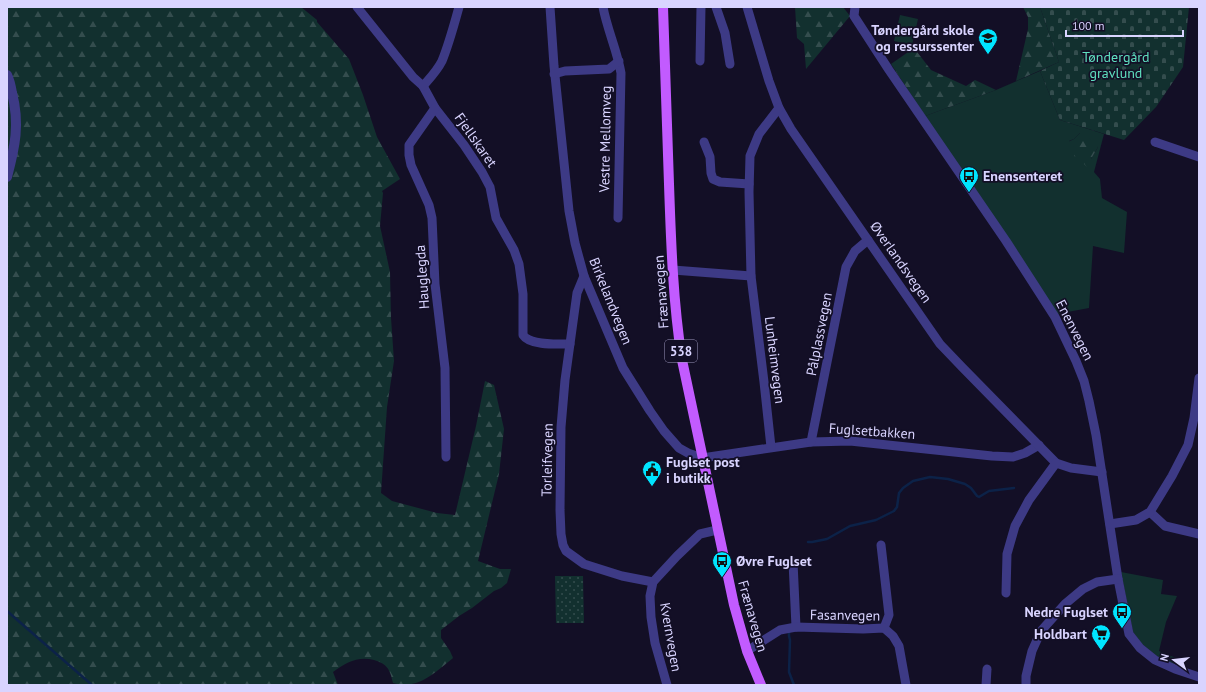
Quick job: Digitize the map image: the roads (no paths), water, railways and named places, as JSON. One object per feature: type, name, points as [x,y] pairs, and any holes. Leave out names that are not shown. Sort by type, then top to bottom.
[{"type":"main road","name":"Frænavegen","points":[[663,7],[673,270],[679,340],[702,458],[734,606],[747,651],[760,685]]},
{"type":"street","name":"Fjellskaret","points":[[357,7],[412,77],[423,86],[435,108],[464,145],[490,187],[496,218],[514,250],[519,264],[523,294],[523,335],[525,339],[548,344],[570,344]]},
{"type":"street","points":[[423,86],[434,74],[442,61],[459,7]]},
{"type":"street","name":"Birkelandvegen","points":[[550,7],[554,74],[569,211],[575,243],[584,276],[623,368],[650,411],[664,431],[679,448],[702,458]]},
{"type":"street","name":"Vestre Mellomveg","points":[[602,7],[619,61],[621,73],[618,218]]},
{"type":"street","points":[[700,61],[701,7]]},
{"type":"street","points":[[716,7],[725,33],[730,64]]},
{"type":"street","name":"Øverlandsvegen","points":[[747,7],[769,81],[779,108],[791,129],[940,344],[1056,463]]},
{"type":"street","name":"Enenvegen","points":[[855,7],[854,16],[1001,234],[1058,323],[1076,361],[1084,382],[1096,435],[1118,578],[1129,634],[1140,648],[1155,660],[1199,677]]},
{"type":"street","name":"Vestre Mellomveg","points":[[554,74],[565,71],[609,69],[619,61]]},
{"type":"street","points":[[7,75],[15,104],[17,128],[7,177]]},
{"type":"street","name":"Hauglegda","points":[[435,108],[409,145],[409,156],[411,165],[429,205],[432,218],[435,284],[445,368],[446,457]]},
{"type":"street","name":"Lunheimvegen","points":[[772,447],[750,276],[749,184],[750,156],[759,134],[779,108]]},
{"type":"street","points":[[704,142],[710,157],[713,179],[720,182],[749,184]]},
{"type":"street","points":[[1155,142],[1199,157]]},
{"type":"street","name":"Pålplassvegen","points":[[811,442],[846,267],[855,251],[868,240]]},
{"type":"street","points":[[673,270],[750,276]]},
{"type":"street","name":"Torleifvegen","points":[[584,276],[577,293],[564,387],[561,427],[560,510],[563,545],[566,551],[584,564],[622,576],[654,582]]},
{"type":"street","points":[[1110,524],[1136,520],[1150,512],[1172,476],[1188,445],[1194,418],[1199,378]]},
{"type":"street","name":"Fuglsetbakken","points":[[702,458],[811,442],[850,441],[1012,457],[1039,445]]},
{"type":"street","points":[[1006,593],[1007,554],[1015,526],[1029,500],[1056,463],[1071,468],[1102,472]]},
{"type":"street","points":[[1150,512],[1165,526],[1199,534]]},
{"type":"street","points":[[654,582],[677,556],[700,534],[717,530]]},
{"type":"street","points":[[881,545],[889,615],[884,628]]},
{"type":"street","points":[[793,562],[796,627]]},
{"type":"street","points":[[1026,685],[1026,676],[1032,651],[1041,632],[1065,604],[1083,589],[1097,582],[1118,578]]},
{"type":"street","name":"Kvernvegen","points":[[654,582],[650,596],[651,617],[660,662],[667,685]]},
{"type":"street","name":"Fasanvegen","points":[[747,651],[780,630],[796,627],[863,629],[884,628],[893,636],[899,646],[906,685]]},
{"type":"street","points":[[986,685],[987,669]]},
{"type":"waterway","points":[[808,542],[827,539],[850,526],[876,520],[894,511],[897,507],[899,493],[913,481],[930,477],[948,479],[965,484],[979,497],[989,491],[1014,488]]},
{"type":"waterway","points":[[7,611],[92,685]]},
{"type":"waterway","points":[[789,632],[789,672],[794,685]]},
{"type":"place","name":"Tøndergård skole og ressurssenter","points":[[988,55]]},
{"type":"place","name":"Enensenteret","points":[[969,193]]},
{"type":"place","name":"Fuglset post i butikk","points":[[652,487]]},
{"type":"place","name":"Øvre Fuglset","points":[[722,578]]},
{"type":"place","name":"Nedre Fuglset","points":[[1122,629]]},
{"type":"place","name":"Holdbart","points":[[1101,651]]},
{"type":"park label","name":"Tøndergård gravlund","points":[[1116,66]]}]
